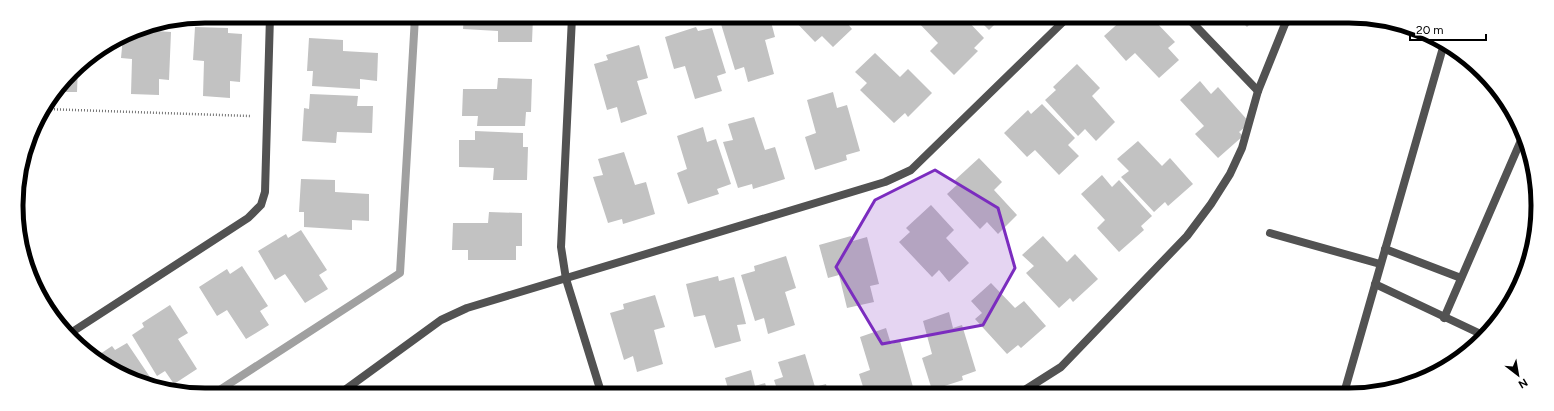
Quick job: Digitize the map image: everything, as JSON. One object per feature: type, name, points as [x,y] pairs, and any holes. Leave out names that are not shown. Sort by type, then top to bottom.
[{"type":"street","points":[[73,331],[248,218],[261,205],[265,192],[270,23]]},
{"type":"street","points":[[571,23],[561,248],[566,279],[600,388]]},
{"type":"street","points":[[348,388],[441,320],[468,308],[885,182],[910,170],[1062,23]]},
{"type":"street","points":[[1193,23],[1258,91]]},
{"type":"street","points":[[1028,388],[1061,367],[1187,236],[1230,174],[1242,148],[1258,91],[1286,23]]},
{"type":"street","points":[[1345,388],[1443,49]]},
{"type":"street","points":[[1444,318],[1520,143]]},
{"type":"street","points":[[1270,233],[1380,264]]},
{"type":"street","points":[[1385,249],[1461,278]]},
{"type":"street","points":[[1375,284],[1479,334]]},
{"type":"path","points":[[50,109],[253,116]]},
{"type":"highlighted area","points":[[935,170],[998,208],[1015,268],[983,325],[882,344],[836,267],[875,200]]},
{"type":"building","points":[[464,23],[533,23],[532,42],[498,42],[498,31],[463,29]]},
{"type":"building","points":[[771,23],[775,37],[765,40],[774,74],[748,82],[744,67],[735,70],[721,24]]},
{"type":"building","points":[[797,23],[847,23],[852,29],[833,47],[822,36],[815,42]]},
{"type":"building","points":[[919,23],[970,23],[984,38],[974,48],[978,51],[954,75],[930,51],[938,43]]},
{"type":"building","points":[[982,23],[996,23],[989,30]]},
{"type":"building","points":[[1119,23],[1157,23],[1175,42],[1168,48],[1179,60],[1159,78],[1135,53],[1126,61],[1104,36]]},
{"type":"building","points":[[1243,23],[1251,23],[1247,27]]},
{"type":"building","points":[[195,27],[228,28],[228,33],[242,34],[240,82],[230,81],[230,98],[203,96],[204,61],[193,60]]},
{"type":"building","points":[[696,27],[698,31],[712,28],[726,73],[717,76],[722,91],[695,99],[685,66],[674,69],[665,37]]},
{"type":"building","points":[[156,30],[171,32],[169,80],[159,79],[159,95],[131,94],[132,59],[121,58],[122,43]]},
{"type":"building","points":[[309,38],[343,40],[343,51],[378,53],[377,81],[360,79],[360,89],[312,86],[313,71],[307,71]]},
{"type":"building","points":[[639,45],[648,78],[637,81],[647,114],[621,123],[617,107],[607,110],[594,64],[608,60],[606,55]]},
{"type":"building","points":[[875,53],[900,77],[908,69],[932,93],[908,117],[905,113],[894,123],[860,90],[867,83],[855,72]]},
{"type":"building","points":[[1077,64],[1100,88],[1092,96],[1115,122],[1096,141],[1085,129],[1078,136],[1045,100],[1056,90],[1053,87]]},
{"type":"building","points":[[78,75],[77,92],[63,92]]},
{"type":"building","points":[[498,78],[532,79],[531,112],[526,112],[525,126],[477,126],[478,116],[462,116],[463,89],[497,89]]},
{"type":"building","points":[[1200,81],[1211,94],[1218,87],[1250,123],[1239,132],[1243,136],[1218,158],[1195,134],[1204,126],[1180,100]]},
{"type":"building","points":[[833,92],[837,108],[847,105],[860,151],[846,155],[847,160],[815,170],[805,137],[816,133],[807,100]]},
{"type":"building","points":[[310,94],[358,96],[357,106],[373,106],[372,133],[337,132],[336,143],[302,141],[304,108],[309,109]]},
{"type":"building","points":[[1042,104],[1075,138],[1068,145],[1079,156],[1059,175],[1035,150],[1027,157],[1004,133],[1028,110],[1031,114]]},
{"type":"building","points":[[754,117],[765,150],[775,147],[785,179],[753,189],[752,184],[738,188],[723,142],[733,140],[728,124]]},
{"type":"building","points":[[703,127],[707,142],[716,139],[731,184],[717,189],[719,194],[688,204],[677,173],[687,169],[677,136]]},
{"type":"building","points":[[475,131],[523,133],[523,147],[528,147],[527,180],[493,180],[494,168],[459,167],[459,140],[475,140]]},
{"type":"building","points":[[1138,141],[1162,166],[1170,158],[1193,184],[1168,206],[1165,202],[1154,212],[1121,177],[1129,171],[1117,159]]},
{"type":"building","points":[[624,152],[635,185],[646,182],[655,214],[623,224],[622,219],[608,223],[593,177],[603,175],[598,159]]},
{"type":"building","points":[[979,158],[1002,182],[994,190],[1017,215],[998,234],[987,222],[980,229],[947,194],[958,184],[955,180]]},
{"type":"building","points":[[1102,175],[1112,187],[1119,180],[1152,216],[1141,226],[1144,230],[1119,252],[1097,228],[1105,220],[1081,194]]},
{"type":"building","points":[[301,179],[335,180],[335,192],[369,194],[369,221],[352,220],[352,230],[304,227],[304,212],[299,212]]},
{"type":"building","points":[[931,205],[954,230],[946,238],[969,263],[949,282],[939,270],[932,277],[899,242],[910,232],[906,228]]},
{"type":"building","points":[[489,212],[522,213],[522,246],[516,246],[516,260],[468,260],[468,250],[452,250],[453,223],[488,223]]},
{"type":"building","points":[[301,230],[327,270],[319,275],[328,289],[305,303],[285,274],[275,280],[258,251],[286,234],[288,238]]},
{"type":"building","points":[[851,236],[853,241],[867,237],[879,284],[870,286],[874,302],[847,308],[839,275],[828,278],[819,245]]},
{"type":"building","points":[[1043,236],[1067,262],[1075,254],[1098,279],[1073,302],[1070,298],[1059,308],[1026,273],[1034,266],[1022,255]]},
{"type":"building","points":[[786,256],[796,288],[785,292],[795,325],[768,334],[764,318],[755,321],[741,275],[755,271],[754,266]]},
{"type":"building","points":[[242,266],[268,306],[260,311],[269,325],[246,339],[227,310],[217,316],[199,287],[227,269],[230,274]]},
{"type":"building","points":[[718,276],[719,281],[734,277],[746,324],[737,325],[741,341],[715,348],[705,315],[694,317],[686,284]]},
{"type":"building","points":[[991,283],[1015,308],[1024,301],[1046,326],[1021,348],[1018,345],[1007,354],[975,319],[982,313],[971,301]]},
{"type":"building","points":[[655,295],[665,327],[654,330],[663,364],[637,372],[633,356],[624,360],[610,313],[624,309],[623,304]]},
{"type":"building","points":[[170,305],[188,333],[178,339],[197,369],[174,384],[165,371],[157,376],[132,335],[144,327],[142,323]]},
{"type":"building","points":[[949,312],[953,328],[962,325],[976,371],[962,376],[963,380],[938,388],[931,388],[922,358],[932,354],[923,321]]},
{"type":"building","points":[[886,328],[891,344],[900,341],[913,387],[863,388],[859,374],[870,370],[860,337]]},
{"type":"building","points":[[127,343],[152,380],[114,364],[100,354],[112,346],[115,350]]},
{"type":"building","points":[[805,354],[815,387],[826,384],[827,388],[777,388],[774,380],[783,377],[778,362]]},
{"type":"building","points":[[751,370],[755,386],[765,383],[767,388],[728,388],[725,378]]},
{"type":"waterway","points":[[223,388],[400,273],[415,23]]}]
